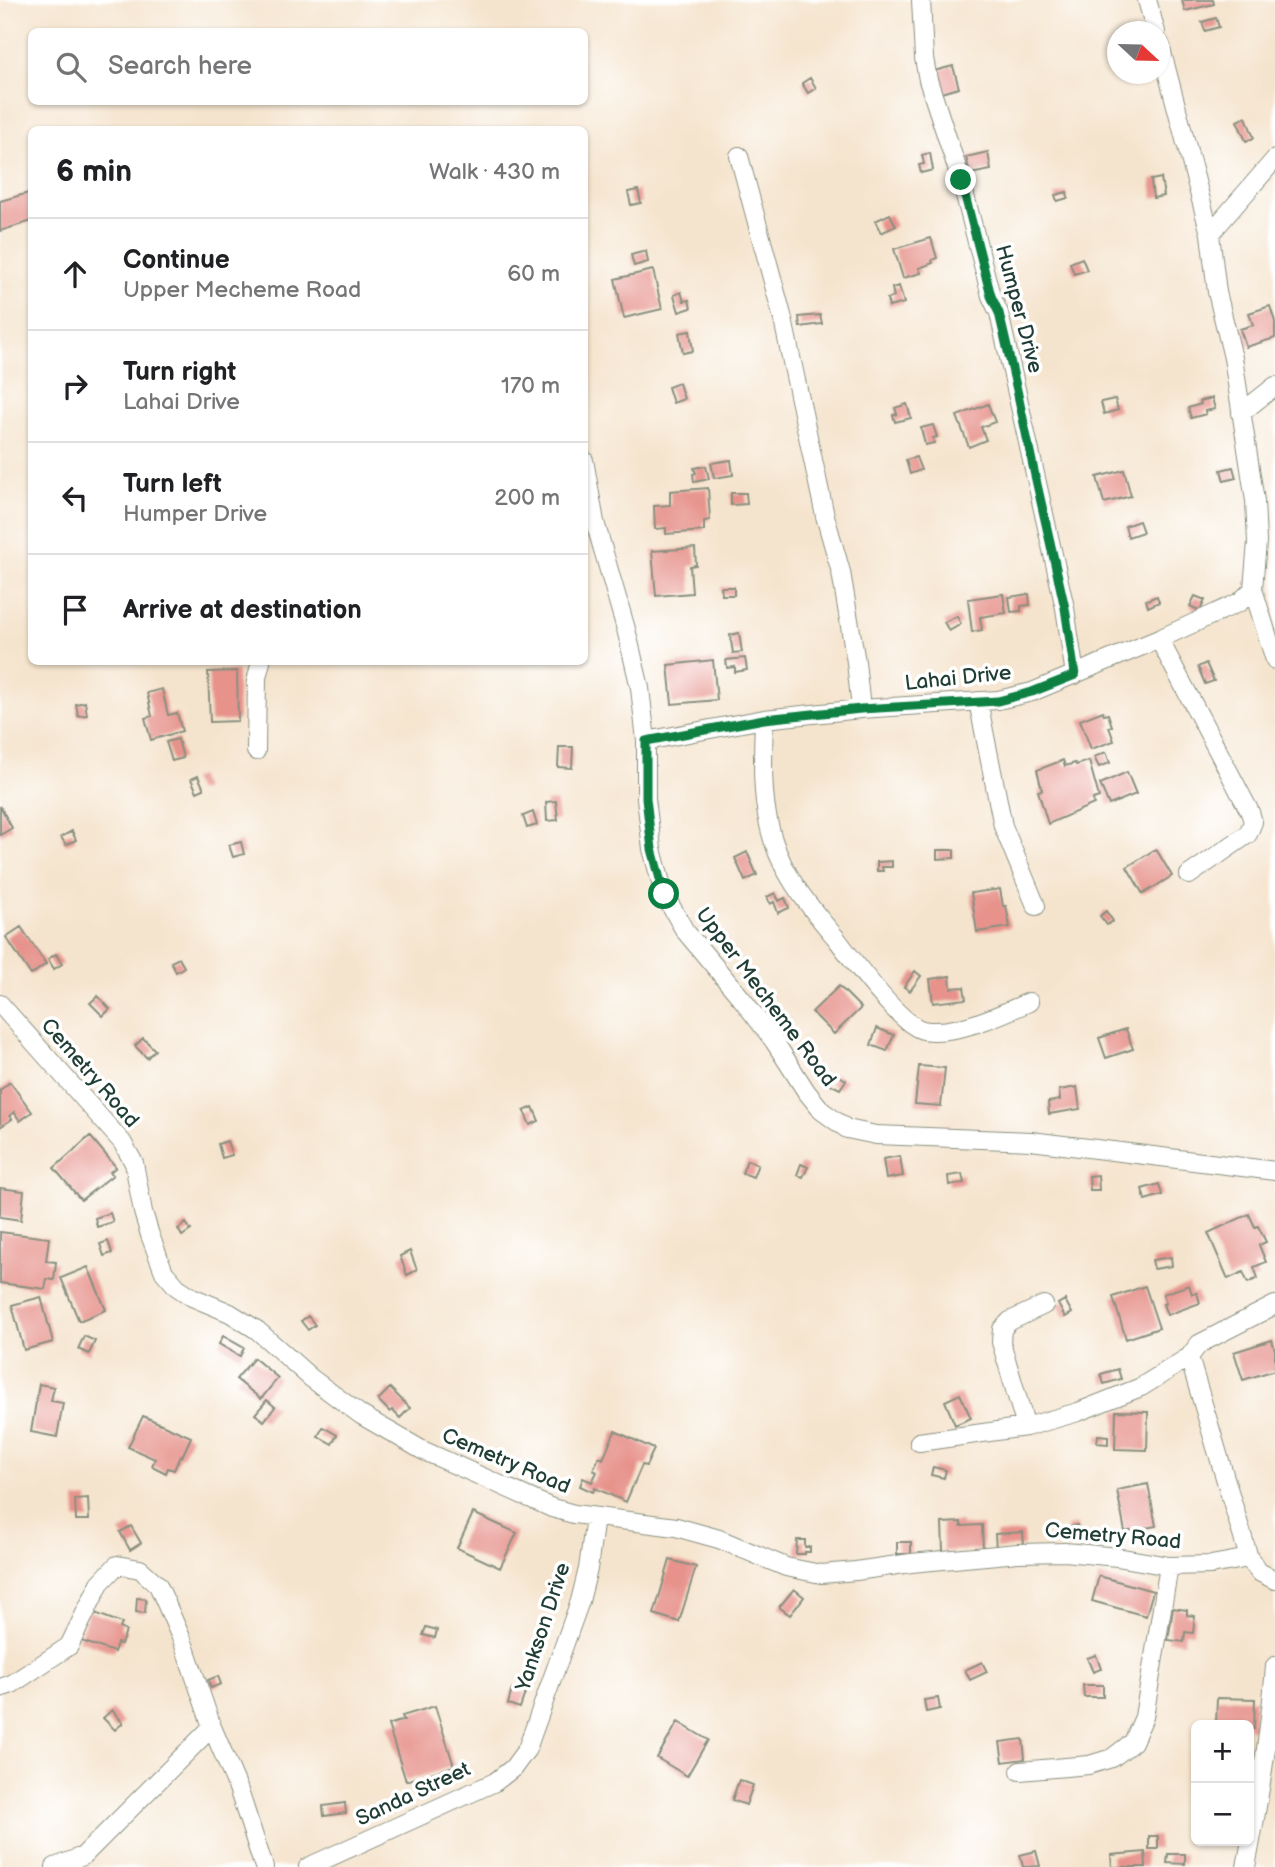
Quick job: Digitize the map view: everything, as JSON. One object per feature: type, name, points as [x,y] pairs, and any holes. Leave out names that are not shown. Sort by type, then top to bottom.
[{"type":"street","name":"Humper Drive","points":[[921,0],[928,80],[961,180],[991,296],[999,313],[1065,608],[1075,675]]},
{"type":"street","points":[[1147,0],[1153,21]]},
{"type":"street","points":[[1170,83],[1210,234],[1217,292],[1233,358],[1255,501],[1257,542],[1253,589],[1275,660]]},
{"type":"street","points":[[738,156],[782,315],[825,516],[841,572],[861,709]]},
{"type":"street","points":[[1210,234],[1275,159]]},
{"type":"street","points":[[1241,413],[1275,386]]},
{"type":"street","name":"Upper Mecheme Road","points":[[588,502],[590,523],[626,629],[640,688],[652,849],[664,894],[685,931],[774,1041],[822,1111],[847,1129],[876,1135],[1031,1141],[1275,1171]]},
{"type":"street","name":"Lahai Drive","points":[[646,741],[764,719],[861,709],[998,701],[1032,692],[1159,639],[1240,602],[1253,589]]},
{"type":"street","points":[[1159,639],[1253,822],[1248,834],[1189,875]]},
{"type":"street","points":[[256,751],[257,677],[260,665]]},
{"type":"street","points":[[978,701],[1003,826],[1036,906]]},
{"type":"street","points":[[764,719],[764,782],[768,825],[778,853],[802,896],[879,992],[919,1029],[942,1032],[995,1017],[1029,1002]]},
{"type":"street","name":"Cemetry Road","points":[[0,1004],[122,1142],[134,1163],[149,1236],[164,1272],[177,1287],[192,1297],[230,1313],[257,1330],[311,1378],[361,1415],[422,1450],[552,1508],[575,1514],[676,1527],[719,1539],[786,1567],[821,1574],[1018,1553],[1065,1552],[1168,1566],[1211,1565],[1249,1558]]},
{"type":"street","points":[[1026,1427],[1001,1342],[1002,1329],[1010,1321],[1044,1305]]},
{"type":"street","points":[[919,1442],[1026,1427],[1078,1412],[1141,1387],[1189,1357],[1199,1344],[1275,1305]]},
{"type":"street","points":[[1189,1357],[1249,1558],[1259,1572],[1275,1580]]},
{"type":"street","name":"Yankson Drive","points":[[527,1749],[580,1601],[595,1517]]},
{"type":"street","points":[[0,1688],[12,1684],[69,1646],[100,1583],[117,1565],[140,1569],[158,1585],[183,1642],[212,1727],[238,1788],[264,1867]]},
{"type":"street","points":[[1020,1771],[1088,1765],[1112,1758],[1133,1742],[1144,1717],[1168,1566]]},
{"type":"street","points":[[1246,1867],[1271,1721],[1275,1666]]},
{"type":"street","points":[[55,1867],[83,1856],[212,1727]]},
{"type":"street","name":"Sanda Street","points":[[308,1867],[495,1782],[513,1768],[527,1749]]},
{"type":"building","points":[[1182,0],[1213,0],[1214,4],[1185,11]]},
{"type":"building","points":[[1216,18],[1219,27],[1205,31],[1202,22]]},
{"type":"building","points":[[953,66],[959,88],[941,93],[934,71]]},
{"type":"building","points":[[810,78],[816,88],[808,93],[802,83]]},
{"type":"building","points":[[1246,117],[1254,138],[1246,141],[1237,121]]},
{"type":"building","points":[[988,152],[991,170],[970,174],[966,157]]},
{"type":"building","points":[[930,153],[933,170],[921,173],[919,165],[924,164],[922,155]]},
{"type":"building","points":[[1161,178],[1164,196],[1153,198],[1151,180]]},
{"type":"building","points":[[638,190],[641,203],[631,205],[628,192]]},
{"type":"building","points":[[1067,192],[1068,198],[1057,201],[1055,195]]},
{"type":"building","points":[[28,193],[28,222],[0,231],[0,201]]},
{"type":"building","points":[[890,214],[896,226],[881,233],[875,221]]},
{"type":"building","points":[[931,238],[937,258],[932,260],[933,263],[919,268],[921,273],[903,278],[894,249]]},
{"type":"building","points":[[646,251],[648,262],[634,266],[631,255]]},
{"type":"building","points":[[1082,258],[1087,270],[1074,274],[1070,263]]},
{"type":"building","points":[[653,270],[662,309],[624,318],[615,279]]},
{"type":"building","points":[[899,286],[904,303],[889,307],[887,299],[894,297],[892,288]]},
{"type":"building","points":[[681,292],[684,301],[689,300],[691,308],[679,312],[674,295]]},
{"type":"building","points":[[1270,306],[1275,322],[1275,338],[1246,347],[1240,329],[1253,325],[1249,313]]},
{"type":"building","points":[[820,315],[822,324],[800,327],[799,317]]},
{"type":"building","points":[[690,331],[693,351],[683,353],[679,333]]},
{"type":"building","points":[[679,383],[684,399],[673,403],[668,387]]},
{"type":"building","points":[[1212,398],[1215,409],[1191,418],[1188,408]]},
{"type":"building","points":[[1115,399],[1118,410],[1104,414],[1101,402]]},
{"type":"building","points":[[907,404],[911,418],[895,422],[895,408]]},
{"type":"building","points":[[988,404],[995,422],[981,427],[986,440],[969,447],[957,416]]},
{"type":"building","points":[[933,425],[937,437],[933,438],[934,443],[925,445],[921,428]]},
{"type":"building","points":[[916,457],[921,470],[910,474],[906,460]]},
{"type":"building","points":[[731,460],[733,475],[714,478],[711,463]]},
{"type":"building","points":[[706,466],[709,479],[694,482],[694,468]]},
{"type":"building","points":[[1233,467],[1236,478],[1224,481],[1221,470]]},
{"type":"building","points":[[1124,470],[1131,496],[1104,503],[1097,477]]},
{"type":"building","points":[[708,488],[710,520],[704,521],[704,531],[666,534],[666,528],[655,529],[654,506],[670,505],[670,491]]},
{"type":"building","points":[[731,493],[746,493],[747,504],[731,505]]},
{"type":"building","points":[[1139,521],[1143,532],[1128,537],[1125,526]]},
{"type":"building","points":[[695,548],[696,565],[690,566],[692,593],[656,596],[652,551]]},
{"type":"building","points":[[721,587],[734,587],[734,595],[722,595]]},
{"type":"building","points":[[1003,594],[1006,613],[980,617],[982,630],[972,632],[968,599]]},
{"type":"building","points":[[1029,594],[1030,605],[1021,606],[1021,611],[1011,612],[1009,597]]},
{"type":"building","points":[[1157,596],[1159,602],[1148,607],[1146,600]]},
{"type":"building","points":[[1195,596],[1205,600],[1200,611],[1190,606]]},
{"type":"building","points":[[957,616],[961,624],[949,631],[944,622]]},
{"type":"building","points":[[739,633],[742,652],[733,653],[730,635]]},
{"type":"building","points":[[745,658],[747,670],[735,672],[735,667],[727,668],[726,660]]},
{"type":"building","points":[[713,660],[717,700],[672,704],[668,665]]},
{"type":"building","points":[[1206,663],[1214,681],[1205,684],[1198,667]]},
{"type":"building","points":[[237,671],[238,721],[210,722],[208,672]]},
{"type":"building","points":[[162,689],[168,715],[177,713],[182,731],[151,740],[145,718],[152,716],[147,693]]},
{"type":"building","points":[[85,702],[87,715],[78,716],[76,704]]},
{"type":"building","points":[[1103,711],[1104,715],[1108,714],[1114,741],[1091,749],[1080,720]]},
{"type":"building","points":[[178,739],[183,758],[172,761],[166,742]]},
{"type":"building","points":[[559,747],[573,747],[572,768],[558,767]]},
{"type":"building","points":[[1106,752],[1110,763],[1099,767],[1094,757]]},
{"type":"building","points":[[1063,760],[1065,766],[1089,761],[1099,797],[1093,799],[1094,804],[1048,824],[1038,791],[1042,790],[1037,770]]},
{"type":"building","points":[[1127,772],[1136,794],[1109,805],[1100,784]]},
{"type":"building","points":[[198,776],[204,789],[197,792],[191,779]]},
{"type":"building","points":[[556,801],[558,820],[547,821],[546,802]]},
{"type":"building","points":[[0,806],[12,828],[0,835]]},
{"type":"building","points":[[533,812],[537,825],[527,828],[523,816]]},
{"type":"building","points":[[72,831],[76,840],[66,845],[61,837]]},
{"type":"building","points":[[241,842],[244,854],[233,857],[229,845]]},
{"type":"building","points":[[1156,849],[1172,876],[1143,894],[1127,867]]},
{"type":"building","points":[[937,850],[954,850],[954,858],[937,859]]},
{"type":"building","points":[[747,852],[757,875],[745,881],[735,858]]},
{"type":"building","points":[[892,861],[892,867],[882,867],[883,871],[877,871],[877,862]]},
{"type":"building","points":[[1000,889],[1010,927],[977,932],[971,893]]},
{"type":"building","points":[[775,893],[779,901],[785,898],[789,908],[778,913],[774,902],[770,904],[767,897]]},
{"type":"building","points":[[1106,911],[1113,921],[1107,925],[1100,916]]},
{"type":"building","points":[[21,927],[46,964],[31,975],[6,937]]},
{"type":"building","points":[[56,954],[62,964],[54,969],[48,959]]},
{"type":"building","points":[[179,958],[184,967],[176,972],[171,962]]},
{"type":"building","points":[[915,971],[921,976],[910,991],[904,987]]},
{"type":"building","points":[[950,976],[951,988],[964,987],[966,999],[933,1003],[930,979]]},
{"type":"building","points":[[839,986],[861,1008],[834,1034],[812,1012]]},
{"type":"building","points":[[98,996],[110,1009],[103,1016],[90,1003]]},
{"type":"building","points":[[877,1028],[894,1035],[887,1051],[871,1045]]},
{"type":"building","points":[[1126,1029],[1133,1049],[1106,1058],[1099,1038]]},
{"type":"building","points":[[143,1038],[155,1050],[147,1058],[135,1046]]},
{"type":"building","points":[[919,1066],[945,1068],[941,1106],[915,1104]]},
{"type":"building","points":[[836,1074],[846,1080],[840,1089],[830,1084]]},
{"type":"building","points":[[10,1082],[32,1112],[20,1121],[14,1112],[9,1116],[12,1119],[0,1127],[0,1090]]},
{"type":"building","points":[[1077,1087],[1080,1109],[1049,1114],[1048,1102],[1060,1100],[1059,1090]]},
{"type":"building","points":[[533,1107],[539,1121],[530,1125],[524,1111]]},
{"type":"building","points":[[90,1136],[116,1167],[110,1172],[113,1175],[81,1200],[54,1168]]},
{"type":"building","points":[[227,1141],[232,1155],[222,1158],[218,1144]]},
{"type":"building","points":[[900,1156],[903,1176],[886,1179],[883,1159]]},
{"type":"building","points":[[747,1160],[758,1164],[753,1177],[742,1173]]},
{"type":"building","points":[[801,1164],[808,1167],[803,1177],[797,1175]]},
{"type":"building","points":[[962,1174],[964,1183],[949,1185],[948,1176]]},
{"type":"building","points":[[1098,1175],[1099,1190],[1090,1190],[1089,1176]]},
{"type":"building","points":[[1159,1184],[1162,1195],[1145,1200],[1142,1189]]},
{"type":"building","points":[[0,1188],[24,1191],[21,1220],[0,1217]]},
{"type":"building","points":[[110,1213],[113,1222],[97,1227],[95,1218]]},
{"type":"building","points":[[1249,1214],[1266,1242],[1259,1245],[1266,1262],[1254,1267],[1258,1278],[1248,1283],[1243,1272],[1228,1279],[1208,1233]]},
{"type":"building","points":[[186,1223],[191,1230],[182,1236],[178,1229]]},
{"type":"building","points":[[0,1232],[49,1238],[46,1261],[56,1262],[54,1280],[47,1279],[45,1289],[0,1283]]},
{"type":"building","points":[[108,1241],[112,1253],[104,1256],[100,1244]]},
{"type":"building","points":[[410,1251],[417,1270],[407,1275],[400,1256]]},
{"type":"building","points":[[1171,1257],[1172,1266],[1154,1269],[1152,1260]]},
{"type":"building","points":[[88,1267],[106,1310],[79,1321],[61,1278]]},
{"type":"building","points":[[1189,1285],[1192,1294],[1197,1293],[1200,1303],[1167,1315],[1163,1294]]},
{"type":"building","points":[[1145,1286],[1159,1328],[1126,1339],[1113,1297]]},
{"type":"building","points":[[41,1297],[53,1342],[24,1350],[12,1305]]},
{"type":"building","points":[[1065,1300],[1072,1313],[1065,1317],[1058,1304]]},
{"type":"building","points":[[308,1316],[315,1325],[308,1330],[301,1321]]},
{"type":"building","points":[[84,1336],[95,1341],[89,1354],[78,1349]]},
{"type":"building","points":[[223,1336],[244,1348],[240,1356],[219,1344]]},
{"type":"building","points":[[1272,1340],[1275,1370],[1243,1380],[1234,1352]]},
{"type":"building","points":[[254,1358],[278,1378],[261,1399],[236,1379]]},
{"type":"building","points":[[1118,1369],[1121,1379],[1104,1384],[1101,1374]]},
{"type":"building","points":[[39,1384],[54,1387],[51,1401],[63,1403],[57,1437],[31,1432]]},
{"type":"building","points":[[390,1388],[410,1408],[400,1418],[378,1400]]},
{"type":"building","points":[[960,1394],[971,1418],[955,1425],[945,1401]]},
{"type":"building","points":[[267,1400],[275,1407],[264,1421],[255,1414]]},
{"type":"building","points":[[1116,1411],[1148,1412],[1147,1450],[1115,1449]]},
{"type":"building","points":[[143,1416],[191,1437],[174,1470],[168,1468],[166,1473],[152,1466],[155,1459],[128,1447]]},
{"type":"building","points":[[323,1427],[337,1435],[332,1444],[318,1436]]},
{"type":"building","points":[[615,1431],[654,1449],[646,1466],[642,1465],[626,1502],[595,1488],[593,1492],[580,1486],[583,1478],[592,1482],[597,1472],[593,1470],[599,1457],[603,1459]]},
{"type":"building","points":[[1098,1435],[1108,1436],[1108,1444],[1097,1443]]},
{"type":"building","points":[[933,1467],[946,1470],[944,1478],[931,1475]]},
{"type":"building","points":[[1148,1484],[1156,1526],[1125,1532],[1117,1490]]},
{"type":"building","points":[[88,1498],[89,1520],[76,1520],[75,1499]]},
{"type":"building","points":[[473,1513],[517,1533],[500,1568],[457,1548]]},
{"type":"building","points":[[961,1522],[961,1526],[982,1525],[983,1550],[943,1551],[942,1523]]},
{"type":"building","points":[[1077,1525],[1079,1538],[1069,1539],[1067,1527]]},
{"type":"building","points":[[131,1526],[141,1543],[130,1550],[120,1532]]},
{"type":"building","points":[[1023,1532],[1024,1546],[996,1549],[995,1534]]},
{"type":"building","points":[[797,1540],[805,1540],[805,1547],[810,1547],[810,1552],[796,1554]]},
{"type":"building","points":[[897,1542],[911,1542],[911,1554],[897,1554]]},
{"type":"building","points":[[670,1560],[696,1567],[679,1622],[654,1614]]},
{"type":"building","points":[[1099,1576],[1153,1591],[1146,1616],[1092,1601]]},
{"type":"building","points":[[794,1589],[804,1597],[790,1615],[779,1607]]},
{"type":"building","points":[[137,1598],[146,1599],[145,1613],[136,1612]]},
{"type":"building","points":[[1173,1608],[1187,1610],[1187,1615],[1195,1616],[1193,1633],[1185,1632],[1184,1642],[1168,1640]]},
{"type":"building","points":[[89,1611],[122,1623],[120,1628],[126,1631],[121,1644],[117,1643],[114,1652],[78,1640]]},
{"type":"building","points":[[426,1627],[437,1630],[435,1638],[423,1635]]},
{"type":"building","points":[[1096,1655],[1101,1669],[1093,1672],[1087,1658]]},
{"type":"building","points":[[982,1662],[987,1672],[970,1680],[965,1670]]},
{"type":"building","points":[[218,1676],[221,1684],[211,1688],[208,1680]]},
{"type":"building","points":[[1083,1685],[1103,1685],[1103,1697],[1084,1697]]},
{"type":"building","points":[[512,1689],[525,1693],[520,1708],[508,1704]]},
{"type":"building","points":[[938,1698],[940,1709],[926,1712],[924,1700]]},
{"type":"building","points":[[1217,1698],[1255,1699],[1254,1729],[1254,1720],[1216,1720]]},
{"type":"building","points":[[435,1706],[454,1766],[406,1781],[388,1725],[404,1720],[402,1716]]},
{"type":"building","points":[[112,1710],[123,1723],[115,1730],[103,1718]]},
{"type":"building","points":[[678,1722],[708,1740],[687,1776],[657,1758]]},
{"type":"building","points":[[1023,1739],[1025,1759],[1003,1762],[1000,1742]]},
{"type":"building","points":[[739,1780],[753,1785],[746,1805],[732,1800]]},
{"type":"building","points":[[345,1803],[346,1813],[324,1816],[323,1806]]},
{"type":"building","points":[[1149,1836],[1158,1836],[1158,1849],[1149,1849]]},
{"type":"building","points":[[1036,1851],[1040,1866],[1023,1867],[1020,1855]]},
{"type":"building","points":[[1145,1852],[1146,1867],[1112,1867],[1111,1855]]},
{"type":"building","points":[[1168,1854],[1185,1854],[1185,1864],[1167,1863]]},
{"type":"route","points":[[664,894],[652,849],[646,798],[646,741],[764,719],[861,709],[998,701],[1032,692],[1075,675],[1065,608],[1017,390],[999,313],[991,296],[961,180]]}]
